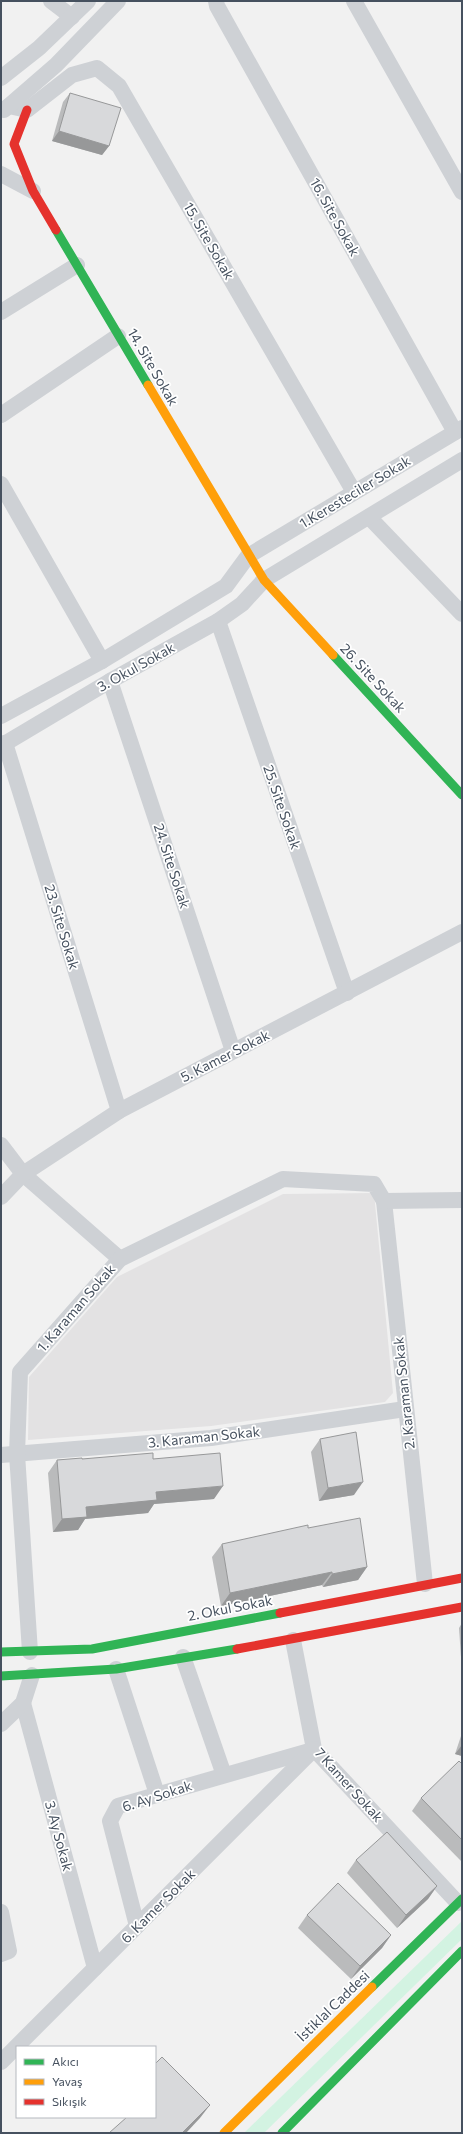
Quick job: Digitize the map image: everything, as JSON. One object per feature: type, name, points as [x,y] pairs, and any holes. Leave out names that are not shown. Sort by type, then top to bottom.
[{"type":"street","points":[[52,1],[72,17]]},
{"type":"street","points":[[1,78],[39,48],[88,1]]},
{"type":"street","points":[[5,109],[56,66],[118,1]]},
{"type":"street","name":"16. Site Sokak","points":[[216,1],[217,6],[459,430]]},
{"type":"street","points":[[354,1],[462,192]]},
{"type":"street","name":"15. Site Sokak","points":[[27,110],[72,75],[97,68],[119,86],[354,492]]},
{"type":"street","points":[[5,109],[27,110]]},
{"type":"street","name":"14. Site Sokak","points":[[27,110],[14,144],[33,191],[248,556],[264,580]]},
{"type":"street","points":[[1,174],[33,191]]},
{"type":"street","points":[[1,312],[77,265]]},
{"type":"street","points":[[1,415],[118,336]]},
{"type":"street","name":"1.Keresteciler Sokak","points":[[248,556],[459,430]]},
{"type":"street","name":"1.Keresteciler Sokak","points":[[264,580],[462,460]]},
{"type":"street","points":[[1,484],[102,661]]},
{"type":"street","points":[[369,517],[462,614]]},
{"type":"street","name":"3. Okul Sokak","points":[[1,716],[102,661],[226,586],[248,556]]},
{"type":"street","name":"3. Okul Sokak","points":[[3,745],[110,680],[218,621],[242,604],[264,580]]},
{"type":"street","name":"26. Site Sokak","points":[[264,580],[462,795]]},
{"type":"street","name":"25. Site Sokak","points":[[218,621],[347,993]]},
{"type":"street","name":"24. Site Sokak","points":[[110,680],[233,1051]]},
{"type":"street","name":"23. Site Sokak","points":[[3,745],[119,1111]]},
{"type":"street","name":"5. Kamer Sokak","points":[[1,1197],[23,1174],[119,1111],[462,932]]},
{"type":"street","points":[[1,1145],[23,1174],[120,1259]]},
{"type":"street","name":"1. Karaman Sokak","points":[[31,1664],[17,1454],[20,1372],[120,1259],[283,1179],[374,1184],[384,1202]]},
{"type":"street","points":[[384,1202],[462,1200]]},
{"type":"street","name":"2. Karaman Sokak","points":[[384,1202],[425,1588]]},
{"type":"street","name":"3. Karaman Sokak","points":[[1,1455],[211,1438],[405,1409]]},
{"type":"street","name":"2. Okul Sokak","points":[[1,1676],[31,1664],[92,1649],[425,1588],[462,1578]]},
{"type":"street","name":"2. Okul Sokak","points":[[1,1652],[31,1664],[116,1669],[293,1640],[429,1610],[462,1608]]},
{"type":"street","name":"7 Kamer Sokak","points":[[293,1640],[314,1749],[460,1901]]},
{"type":"street","points":[[183,1657],[224,1775]]},
{"type":"street","points":[[1,1724],[23,1703],[31,1664]]},
{"type":"street","points":[[116,1669],[157,1794]]},
{"type":"street","name":"3. Ay Sokak","points":[[23,1703],[95,1968]]},
{"type":"street","name":"6. Ay Sokak","points":[[137,1926],[110,1821],[118,1806],[314,1749]]},
{"type":"street","name":"6. Kamer Sokak","points":[[17,2046],[314,1749]]},
{"type":"street","name":"İstiklal Caddesi","points":[[224,2133],[460,1901]]},
{"type":"street","points":[[1,1912],[9,1951],[1,1954]]},
{"type":"street","points":[[288,2131],[462,1951]]},
{"type":"street","name":"6. Kamer Sokak","points":[[1,2062],[16,2047]]},
{"type":"shaded area","points":[[374,1193],[393,1393],[385,1402],[211,1426],[28,1440],[29,1377],[117,1277],[283,1194]]},
{"type":"green space","points":[[462,1921],[462,1939],[264,2133],[244,2133]]},
{"type":"building","points":[[70,93],[121,108],[109,146],[59,131]]},
{"type":"building","points":[[356,1432],[363,1482],[328,1488],[320,1439]]},
{"type":"building","points":[[153,1453],[153,1459],[220,1453],[223,1486],[156,1492],[157,1500],[86,1507],[87,1517],[62,1519],[57,1460]]},
{"type":"building","points":[[360,1518],[367,1567],[332,1574],[332,1572],[230,1593],[222,1544],[308,1525],[308,1528]]},
{"type":"building","points":[[459,1761],[462,1764],[462,1840],[421,1798]]},
{"type":"building","points":[[387,1832],[437,1886],[406,1915],[356,1860]]},
{"type":"building","points":[[338,1883],[391,1935],[360,1966],[307,1915]]},
{"type":"building","points":[[162,2057],[210,2105],[182,2133],[109,2133],[126,2118],[156,2118],[156,2063]]},
{"type":"traffic: fast","points":[[56,230],[148,385]]},
{"type":"traffic: fast","points":[[333,655],[462,795]]},
{"type":"traffic: fast","points":[[1,1652],[92,1649],[280,1613]]},
{"type":"traffic: fast","points":[[1,1676],[116,1669],[237,1649]]},
{"type":"traffic: fast","points":[[372,1987],[462,1899]]},
{"type":"traffic: fast","points":[[282,2133],[462,1951]]},
{"type":"traffic: slow","points":[[148,385],[264,580],[333,655]]},
{"type":"traffic: slow","points":[[224,2133],[372,1987]]},
{"type":"traffic: jam","points":[[27,110],[14,144],[33,191],[56,230]]},
{"type":"traffic: jam","points":[[280,1613],[462,1578]]},
{"type":"traffic: jam","points":[[237,1649],[462,1607]]}]
